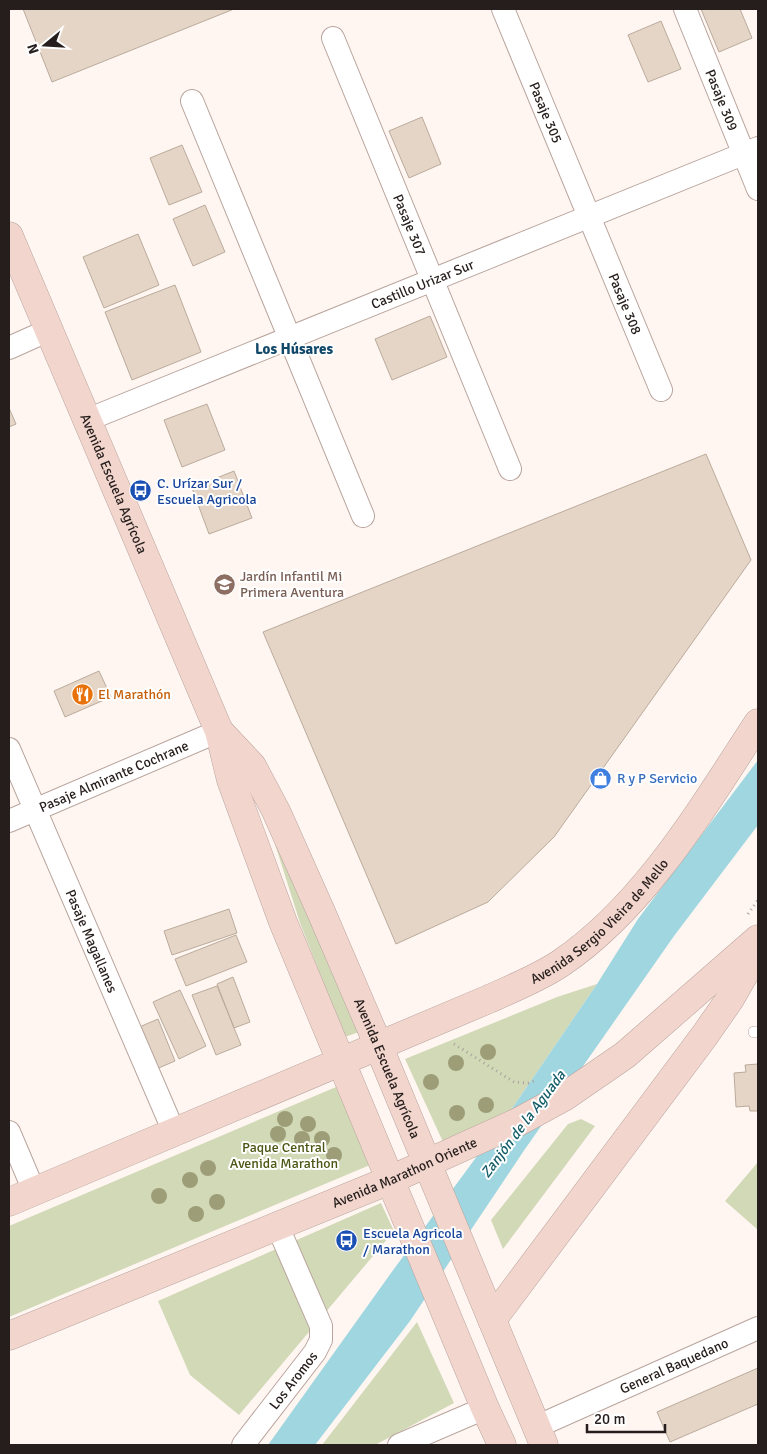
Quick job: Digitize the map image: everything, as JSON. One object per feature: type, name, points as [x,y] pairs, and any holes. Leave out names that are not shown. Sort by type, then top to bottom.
[{"type":"main road","name":"Avenida Escuela Agrícola","points":[[9,236],[219,731],[231,780],[279,913],[502,1445]]},
{"type":"main road","name":"Avenida Sergio Vieira de Mello","points":[[378,1046],[489,999],[559,964],[596,936],[633,900],[698,815],[758,723]]},
{"type":"main road","name":"Avenida Escuela Agrícola","points":[[219,731],[252,766],[276,811],[378,1046],[540,1436]]},
{"type":"main road","name":"Avenida Marathon Oriente","points":[[9,1336],[390,1180],[484,1138],[564,1097],[625,1055],[758,939]]},
{"type":"main road","points":[[492,1320],[730,999],[758,950]]},
{"type":"main road","points":[[9,1202],[378,1046]]},
{"type":"street","name":"Pasaje 305","points":[[503,9],[589,216]]},
{"type":"street","name":"Pasaje 309","points":[[685,9],[751,151],[758,189]]},
{"type":"street","name":"Pasaje 307","points":[[333,38],[510,469]]},
{"type":"street","points":[[192,100],[363,516]]},
{"type":"street","name":"Castillo Urizar Sur","points":[[87,420],[751,151]]},
{"type":"street","name":"Pasaje 308","points":[[589,216],[661,390]]},
{"type":"street","points":[[9,348],[48,330]]},
{"type":"street","name":"Pasaje Almirante Cochrane","points":[[9,821],[219,731]]},
{"type":"street","name":"Pasaje Magallanes","points":[[9,749],[174,1132]]},
{"type":"street","points":[[9,1132],[34,1191]]},
{"type":"street","name":"Los Aromos","points":[[243,1445],[315,1352],[321,1340],[321,1326],[277,1225]]},
{"type":"street","name":"General Baquedano","points":[[540,1436],[758,1328]]},
{"type":"street","points":[[398,1445],[485,1408]]},
{"type":"path","points":[[423,1027],[463,1049],[514,1082],[528,1083]]},
{"type":"green space","points":[[275,844],[315,919],[362,1031],[345,1037],[300,923]]},
{"type":"green space","points":[[597,984],[511,1110],[443,1142],[405,1059],[557,997]]},
{"type":"green space","name":"Paque Central Avenida Marathon","points":[[336,1087],[370,1165],[9,1317],[9,1226]]},
{"type":"green space","points":[[581,1119],[595,1126],[503,1249],[491,1220],[568,1124]]},
{"type":"green space","points":[[758,1162],[758,1230],[725,1201]]},
{"type":"green space","points":[[381,1203],[394,1231],[239,1415],[190,1375],[158,1301]]},
{"type":"green space","points":[[417,1322],[454,1403],[375,1445],[322,1445]]},
{"type":"water","name":"Zanjón de la Aguada","points":[[758,760],[758,825],[674,936],[523,1152],[410,1321],[315,1445],[268,1445],[511,1110],[597,984],[638,919]]},
{"type":"building","points":[[23,9],[234,9],[52,82]]},
{"type":"building","points":[[701,9],[740,9],[752,38],[719,52]]},
{"type":"building","points":[[661,21],[681,69],[648,82],[628,35]]},
{"type":"building","points":[[422,117],[441,164],[409,178],[389,131]]},
{"type":"building","points":[[182,145],[202,192],[169,205],[150,158]]},
{"type":"building","points":[[205,205],[225,252],[193,266],[173,219]]},
{"type":"building","points":[[138,234],[159,285],[104,308],[83,257]]},
{"type":"building","points":[[175,285],[201,352],[132,380],[105,312]]},
{"type":"building","points":[[430,316],[447,357],[392,380],[375,339]]},
{"type":"building","points":[[207,404],[225,450],[182,467],[164,420]]},
{"type":"building","points":[[9,408],[16,424],[9,427]]},
{"type":"building","points":[[706,454],[751,560],[554,837],[488,902],[396,944],[263,632]]},
{"type":"building","points":[[234,471],[252,518],[209,534],[192,488]]},
{"type":"building","name":"El Marathón","points":[[99,671],[111,697],[65,717],[54,691]]},
{"type":"building","points":[[229,909],[237,933],[172,955],[164,931]]},
{"type":"building","points":[[236,935],[247,962],[186,986],[175,959]]},
{"type":"building","points":[[233,977],[250,1022],[234,1028],[217,984]]},
{"type":"building","points":[[217,986],[241,1045],[216,1055],[192,995]]},
{"type":"building","points":[[180,990],[206,1046],[179,1059],[153,1002]]},
{"type":"building","points":[[158,1019],[175,1061],[154,1070],[137,1028]]},
{"type":"building","points":[[758,1064],[758,1111],[750,1111],[749,1106],[736,1107],[734,1073],[746,1072],[745,1065]]},
{"type":"building","points":[[758,1368],[758,1404],[670,1442],[657,1412]]},
{"type":"place","name":"C. Urízar Sur / Escuela Agricola","points":[[141,491]]},
{"type":"place","name":"Jardín Infantil Mi Primera Aventura","points":[[224,584]]},
{"type":"place","name":"El Marathón","points":[[82,694]]},
{"type":"place","name":"R y P Servicio","points":[[601,778]]},
{"type":"place","name":"Escuela Agricola / Marathon","points":[[347,1241]]},
{"type":"district","name":"Los Húsares","points":[[294,349]]}]
